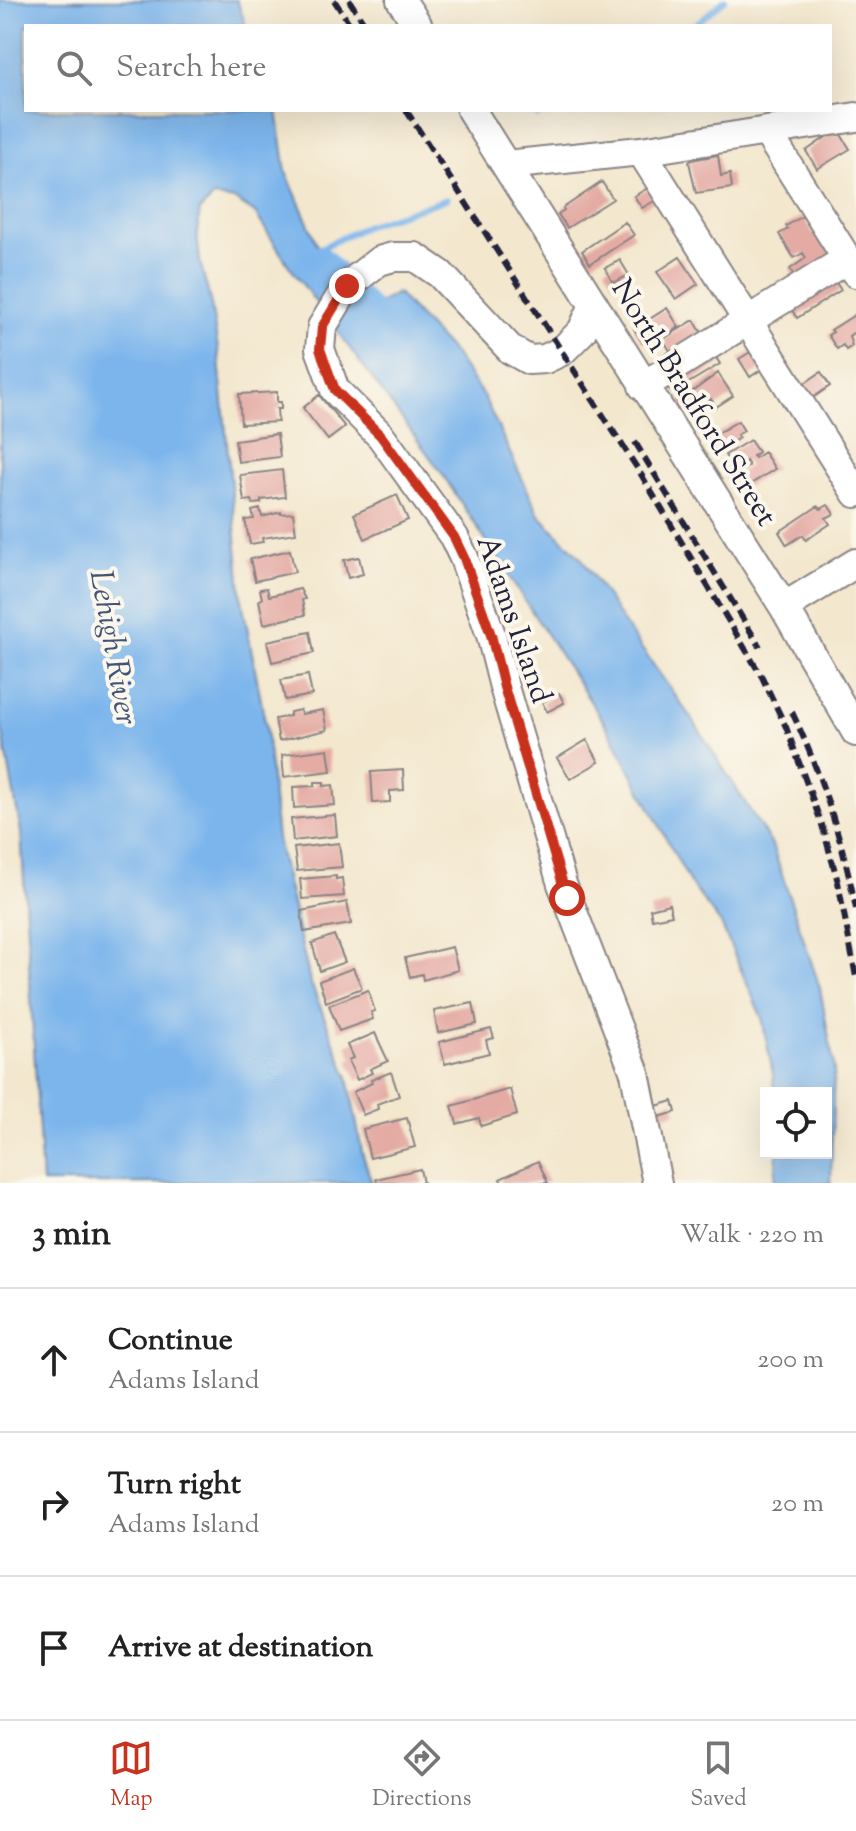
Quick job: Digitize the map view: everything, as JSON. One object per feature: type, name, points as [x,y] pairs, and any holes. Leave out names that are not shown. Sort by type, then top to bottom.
[{"type":"street","points":[[401,0],[417,24]]},
{"type":"street","name":"North Bradford Street","points":[[472,112],[784,607],[856,732]]},
{"type":"street","points":[[506,165],[641,151],[856,117]]},
{"type":"street","points":[[643,386],[748,321],[851,266],[767,132]]},
{"type":"street","points":[[641,151],[856,493]]},
{"type":"street","name":"Adams Island","points":[[594,305],[582,331],[562,351],[545,359],[529,360],[511,350],[440,274],[415,257],[393,257],[379,261],[347,286],[322,327],[320,349],[335,390],[381,436],[454,537],[464,558],[491,635],[562,884],[635,1073],[657,1183]]},
{"type":"street","points":[[784,607],[856,563]]},
{"type":"water","name":"Lehigh River","points":[[0,0],[237,0],[245,24],[24,24],[24,112],[277,112],[286,172],[320,251],[357,316],[397,293],[454,354],[484,397],[539,515],[582,559],[694,722],[772,845],[820,988],[834,1066],[832,1144],[832,1087],[774,1087],[762,1018],[721,924],[690,883],[607,727],[441,472],[289,266],[255,213],[235,200],[214,197],[200,210],[197,234],[218,349],[242,600],[266,727],[277,839],[310,981],[348,1077],[362,1152],[372,1183],[42,1183],[21,832],[0,718]]},
{"type":"water","points":[[777,1159],[832,1159],[831,1183],[775,1183]]},
{"type":"building","points":[[832,133],[834,136],[840,133],[850,149],[817,169],[806,151]]},
{"type":"building","points":[[718,155],[721,176],[730,174],[732,188],[696,193],[689,162]]},
{"type":"building","points":[[602,182],[613,199],[567,228],[558,214]]},
{"type":"building","points":[[653,185],[661,197],[642,208],[634,196]]},
{"type":"building","points":[[803,216],[818,240],[823,237],[838,258],[795,278],[790,269],[806,258],[803,253],[794,258],[779,234]]},
{"type":"building","points":[[625,222],[634,235],[590,264],[582,251]]},
{"type":"building","points":[[680,257],[698,284],[676,299],[657,272]]},
{"type":"building","points":[[620,260],[629,275],[613,283],[605,268]]},
{"type":"building","points":[[832,277],[841,290],[797,318],[790,307]]},
{"type":"building","points":[[667,308],[679,327],[671,332],[668,328],[643,343],[634,329]]},
{"type":"building","points":[[856,314],[856,331],[849,336],[852,346],[846,350],[843,345],[837,349],[828,335]]},
{"type":"building","points":[[694,320],[706,340],[675,359],[663,339]]},
{"type":"building","points":[[759,347],[762,369],[750,377],[739,359]]},
{"type":"building","points":[[711,349],[720,364],[672,393],[664,381]]},
{"type":"building","points":[[821,372],[830,386],[811,399],[802,385]]},
{"type":"building","points":[[718,373],[733,396],[716,407],[711,399],[686,415],[678,402]]},
{"type":"building","points":[[277,392],[277,402],[281,402],[281,409],[277,409],[278,422],[241,424],[239,394]]},
{"type":"building","points":[[319,395],[345,427],[328,440],[303,408]]},
{"type":"building","points":[[738,421],[744,431],[737,435],[739,438],[713,454],[705,441]]},
{"type":"building","points":[[277,434],[280,457],[238,462],[235,440]]},
{"type":"building","points":[[750,440],[758,452],[753,456],[755,458],[764,452],[775,469],[741,490],[737,483],[733,486],[729,480],[749,466],[746,461],[734,469],[725,455]]},
{"type":"building","points":[[282,470],[285,497],[253,504],[252,500],[244,501],[240,475]]},
{"type":"building","points":[[397,495],[408,520],[365,539],[354,514]]},
{"type":"building","points":[[828,505],[834,514],[826,518],[830,524],[806,540],[803,535],[787,545],[779,532],[818,506],[821,509]]},
{"type":"building","points":[[260,509],[262,517],[281,512],[293,513],[296,533],[262,538],[263,542],[250,544],[245,520],[254,519],[252,511]]},
{"type":"building","points":[[290,550],[295,572],[255,581],[250,559]]},
{"type":"building","points":[[359,557],[363,574],[348,578],[344,560]]},
{"type":"building","points":[[267,588],[269,596],[300,589],[305,599],[302,600],[305,615],[264,624],[259,600],[262,599],[260,589]]},
{"type":"building","points":[[310,632],[314,653],[272,662],[267,641]]},
{"type":"building","points":[[308,675],[312,695],[285,700],[281,680]]},
{"type":"building","points":[[559,693],[564,703],[547,712],[542,702]]},
{"type":"building","points":[[300,710],[301,714],[323,710],[327,730],[279,741],[275,719]]},
{"type":"building","points":[[587,740],[599,762],[570,779],[557,758]]},
{"type":"building","points":[[328,749],[331,771],[284,777],[282,755]]},
{"type":"building","points":[[403,770],[404,790],[390,791],[390,802],[373,803],[371,772]]},
{"type":"building","points":[[315,782],[324,782],[324,786],[333,785],[335,805],[294,808],[293,787],[315,786]]},
{"type":"building","points":[[335,815],[337,836],[293,841],[291,819]]},
{"type":"building","points":[[339,843],[342,867],[297,871],[294,848]]},
{"type":"building","points":[[336,876],[336,879],[342,878],[344,896],[302,899],[300,879]]},
{"type":"building","points":[[347,902],[351,924],[304,932],[301,911]]},
{"type":"building","points":[[669,904],[672,915],[652,919],[650,909]]},
{"type":"building","points":[[334,935],[345,962],[320,971],[312,943]]},
{"type":"building","points":[[452,947],[458,970],[423,980],[422,974],[410,977],[405,958]]},
{"type":"building","points":[[353,968],[362,988],[326,1002],[319,981]]},
{"type":"building","points":[[368,990],[375,1011],[371,1012],[373,1019],[339,1031],[329,1005]]},
{"type":"building","points":[[473,1003],[477,1024],[438,1033],[434,1011]]},
{"type":"building","points":[[491,1029],[494,1038],[486,1040],[489,1053],[445,1064],[439,1042]]},
{"type":"building","points":[[375,1033],[388,1061],[370,1069],[372,1073],[357,1080],[348,1060],[353,1058],[347,1045]]},
{"type":"building","points":[[391,1072],[399,1096],[377,1104],[378,1109],[363,1115],[353,1092]]},
{"type":"building","points":[[510,1089],[517,1115],[481,1126],[479,1118],[457,1124],[452,1106]]},
{"type":"building","points":[[673,1101],[676,1112],[659,1117],[656,1106]]},
{"type":"building","points":[[407,1118],[415,1147],[370,1158],[363,1129]]},
{"type":"building","points":[[538,1161],[548,1183],[502,1183],[500,1179]]},
{"type":"building","points":[[420,1169],[423,1183],[377,1183],[376,1179]]},
{"type":"waterway","points":[[695,24],[725,0]]},
{"type":"waterway","points":[[538,116],[543,112]]},
{"type":"waterway","points":[[313,252],[368,225],[447,199]]},
{"type":"waterway","points":[[318,265],[380,330],[403,347]]},
{"type":"railway","points":[[334,0],[350,24]]},
{"type":"railway","points":[[349,0],[365,24]]},
{"type":"railway","points":[[407,112],[639,471],[762,677],[786,727],[822,825],[838,882],[856,977]]},
{"type":"railway","points":[[635,442],[760,647]]},
{"type":"railway","points":[[792,712],[830,808],[856,909]]},
{"type":"route","points":[[347,286],[322,327],[320,349],[335,390],[381,436],[454,537],[464,558],[491,635],[567,898]]}]
